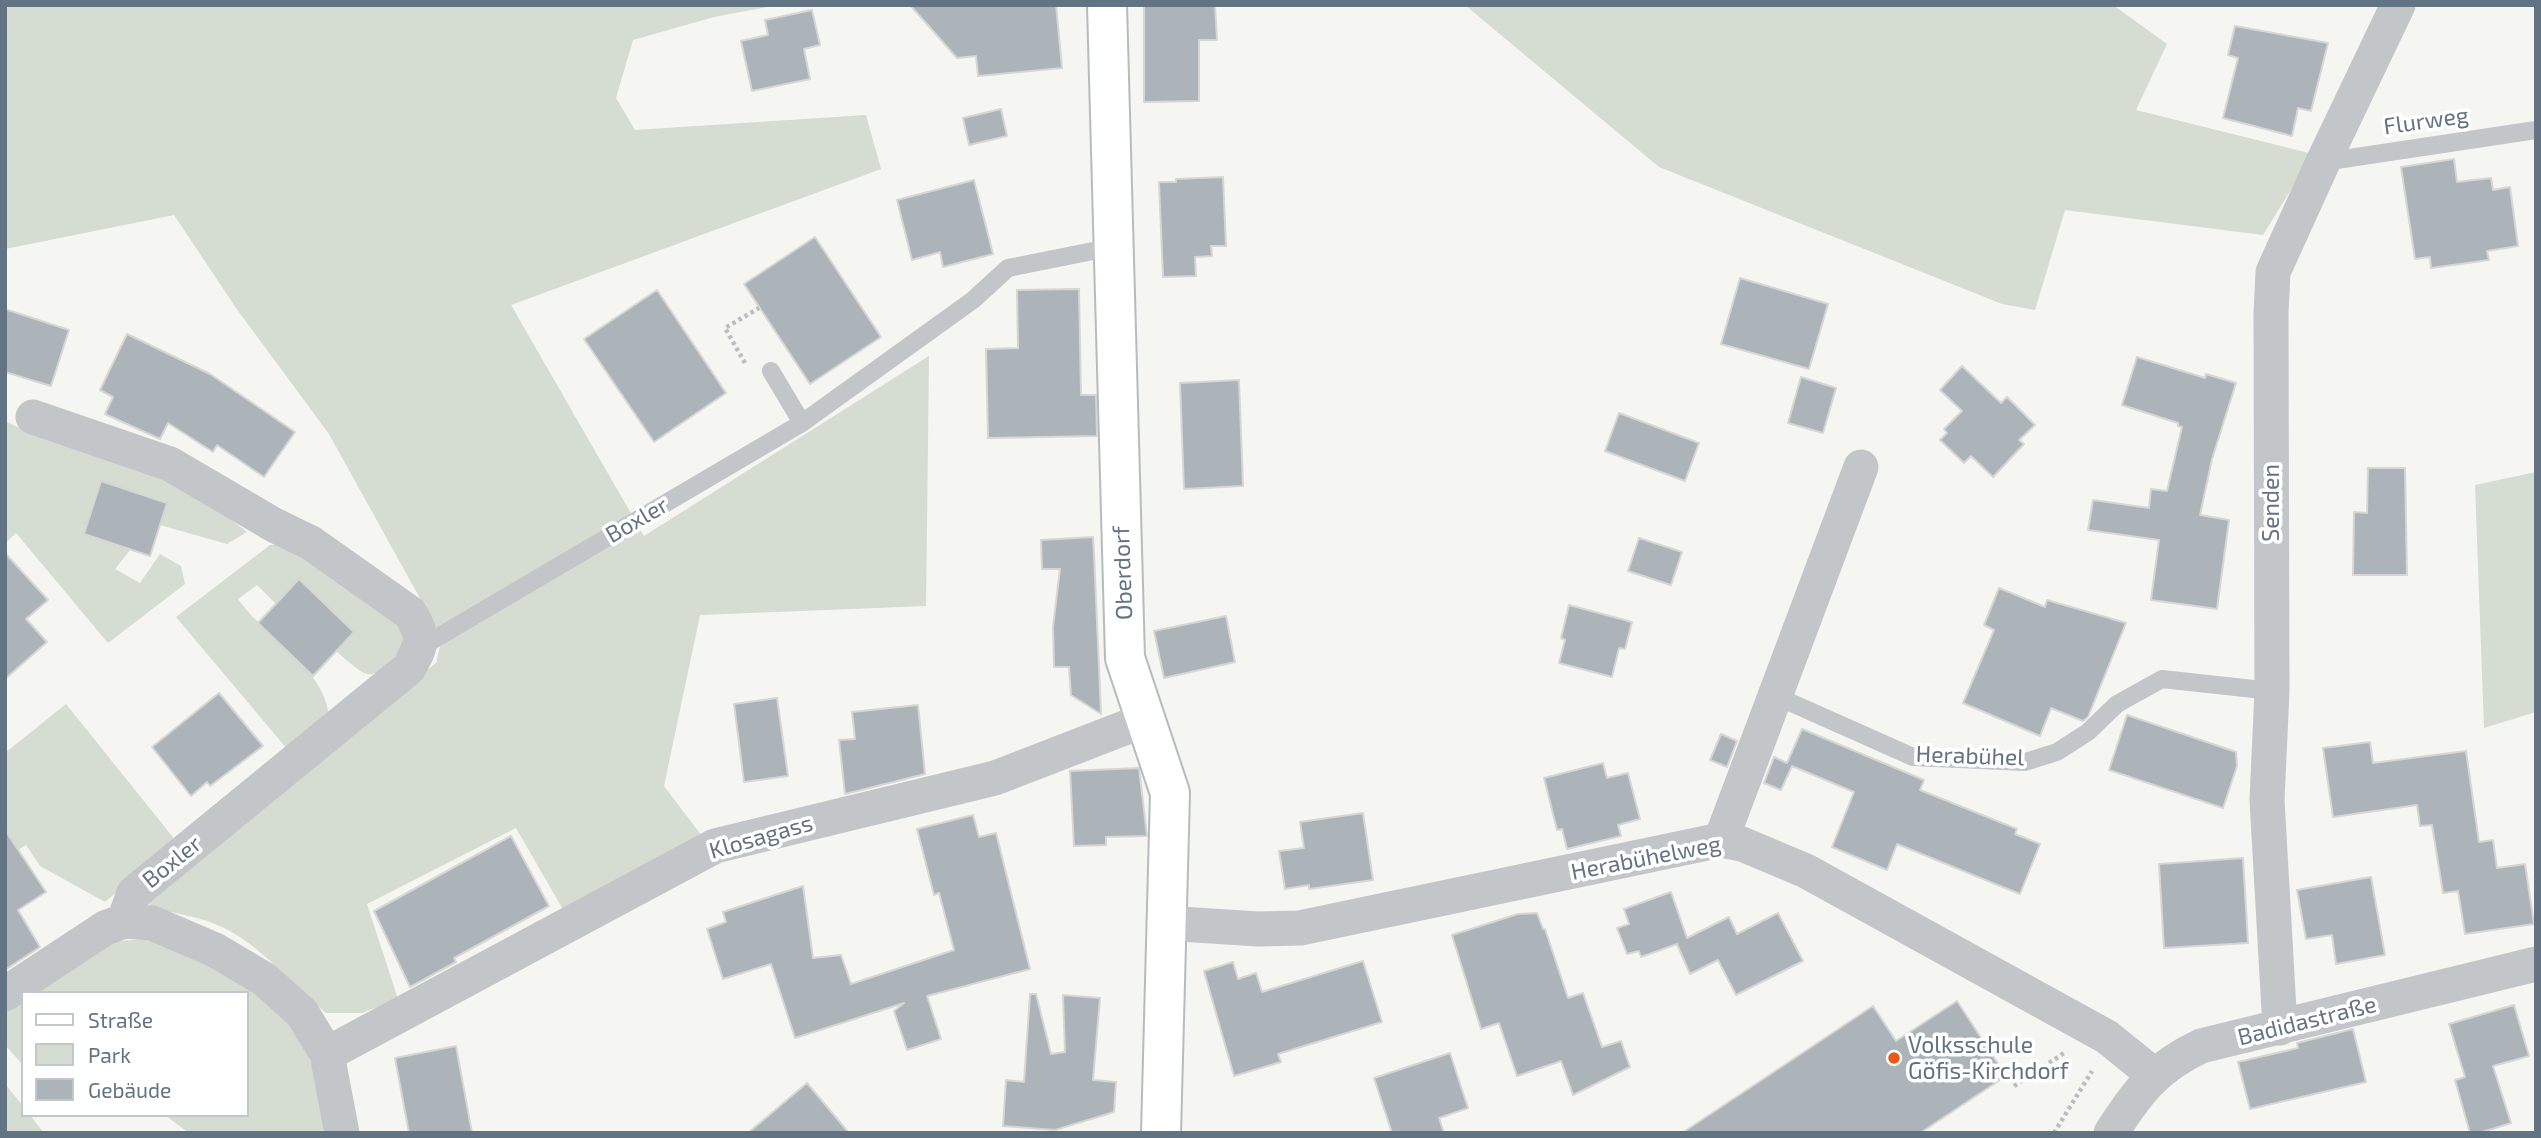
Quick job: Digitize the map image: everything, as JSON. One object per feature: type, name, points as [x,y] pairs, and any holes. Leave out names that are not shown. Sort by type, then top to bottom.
[{"type":"main road","name":"Oberdorf","points":[[1107,5],[1125,659],[1170,793],[1161,1133]]},
{"type":"street","name":"Senden","points":[[2280,1028],[2267,800],[2272,691],[2273,272],[2398,5]]},
{"type":"street","points":[[33,417],[170,464],[274,525],[311,543],[410,612],[420,629],[421,647]]},
{"type":"street","points":[[1721,840],[1861,467]]},
{"type":"street","name":"Boxler","points":[[124,921],[134,893],[409,668],[421,647]]},
{"type":"street","name":"Klosagass","points":[[327,1054],[715,846],[995,778],[1145,720]]},
{"type":"street","name":"Herabühelweg","points":[[1165,923],[1258,929],[1300,928],[1721,840],[1742,844],[1806,871],[2107,1037],[2154,1075]]},
{"type":"street","points":[[5,994],[105,928],[124,921],[152,923],[215,950],[264,979],[302,1013],[327,1054],[342,1133]]},
{"type":"street","name":"Badidastraße","points":[[2111,1133],[2133,1098],[2154,1075],[2175,1058],[2201,1046],[2536,964]]},
{"type":"lane","name":"Flurweg","points":[[2323,162],[2536,130]]},
{"type":"lane","name":"Boxler","points":[[421,647],[802,423],[973,300],[1007,268],[1113,247]]},
{"type":"lane","points":[[771,371],[802,423]]},
{"type":"lane","name":"Herabühel","points":[[1776,696],[1913,757],[2025,762],[2057,752],[2088,732],[2117,704],[2162,680],[2272,691]]},
{"type":"path","points":[[2014,1086],[2079,1044],[2107,1037]]},
{"type":"green space","points":[[5,5],[778,5],[714,17],[633,40],[616,98],[635,130],[866,115],[881,169],[511,305],[644,536],[929,356],[926,606],[700,615],[664,786],[705,840],[565,913],[516,828],[367,904],[398,999],[362,1013],[326,1013],[271,961],[235,934],[205,920],[151,908],[147,899],[151,891],[436,663],[442,638],[329,434],[236,308],[174,215],[5,249]]},
{"type":"green space","points":[[1465,5],[2113,5],[2167,44],[2136,110],[2313,154],[2263,235],[2065,210],[2035,310],[2002,304],[1659,167]]},
{"type":"green space","points":[[5,421],[30,433],[168,471],[247,532],[227,544],[160,525],[167,502],[101,481],[84,534],[130,550],[115,569],[140,583],[160,554],[181,566],[185,584],[108,643],[16,533],[5,543]]},
{"type":"green space","points":[[2536,472],[2536,712],[2484,728],[2475,485]]},
{"type":"green space","points":[[284,544],[395,619],[402,633],[403,648],[377,673],[364,673],[357,669],[336,651],[354,631],[299,580],[276,604],[257,585],[238,599],[305,668],[325,699],[329,716],[288,750],[176,617],[270,545]]},
{"type":"green space","points":[[66,704],[176,841],[105,902],[40,866],[26,845],[5,858],[5,753]]},
{"type":"green space","points":[[154,939],[228,969],[300,1032],[317,1080],[328,1133],[189,1133],[168,1117],[248,1117],[248,991],[34,991],[116,941]]},
{"type":"green space","points":[[21,999],[21,1063],[5,1045],[5,1009]]},
{"type":"green space","points":[[5,1084],[21,1104],[21,1117],[32,1117],[44,1133],[5,1133]]},
{"type":"building","points":[[910,5],[1056,5],[1062,68],[978,76],[976,56],[957,58]]},
{"type":"building","points":[[1144,5],[1215,5],[1217,40],[1199,40],[1199,101],[1144,102]]},
{"type":"building","points":[[812,10],[820,45],[804,49],[810,79],[752,91],[741,41],[768,35],[765,20]]},
{"type":"building","points":[[2235,26],[2328,43],[2311,111],[2298,108],[2292,136],[2223,118],[2238,58],[2228,55]]},
{"type":"building","points":[[1001,109],[1007,136],[969,145],[963,118]]},
{"type":"building","points":[[2454,159],[2457,182],[2491,178],[2493,190],[2510,187],[2518,246],[2487,251],[2489,260],[2431,268],[2430,257],[2415,259],[2401,167]]},
{"type":"building","points":[[1223,177],[1226,246],[1211,246],[1212,256],[1195,257],[1196,276],[1163,277],[1159,182]]},
{"type":"building","points":[[974,180],[993,254],[943,267],[940,252],[912,260],[897,200]]},
{"type":"building","points":[[815,237],[881,337],[810,384],[744,284]]},
{"type":"building","points":[[1740,278],[1828,304],[1809,369],[1721,344]]},
{"type":"building","points":[[1079,289],[1081,395],[1096,395],[1097,436],[988,438],[986,349],[1018,348],[1017,290]]},
{"type":"building","points":[[657,290],[726,393],[654,442],[584,339]]},
{"type":"building","points":[[5,309],[69,330],[51,386],[5,372]]},
{"type":"building","points":[[127,334],[210,374],[295,432],[264,477],[217,445],[213,452],[168,423],[160,439],[105,414],[113,397],[100,390]]},
{"type":"building","points":[[2137,357],[2205,378],[2206,374],[2236,383],[2212,459],[2200,515],[2229,520],[2217,609],[2151,600],[2159,540],[2088,530],[2093,500],[2149,508],[2151,489],[2167,491],[2182,427],[2178,426],[2178,423],[2122,405]]},
{"type":"building","points":[[1962,366],[2001,403],[2007,397],[2035,425],[2019,440],[2024,444],[1993,477],[1971,456],[1964,463],[1940,440],[1947,433],[1944,429],[1962,411],[1940,390]]},
{"type":"building","points":[[1801,377],[1836,388],[1823,433],[1788,423]]},
{"type":"building","points":[[1239,380],[1243,486],[1184,489],[1180,383]]},
{"type":"building","points":[[1619,413],[1699,443],[1685,481],[1605,451]]},
{"type":"building","points":[[2368,468],[2405,468],[2407,575],[2353,575],[2354,512],[2367,513]]},
{"type":"building","points":[[101,481],[167,503],[150,556],[84,534]]},
{"type":"building","points":[[1093,537],[1101,714],[1071,695],[1069,667],[1054,667],[1053,627],[1060,569],[1042,569],[1041,540]]},
{"type":"building","points":[[1639,538],[1682,552],[1671,585],[1628,571]]},
{"type":"building","points":[[5,553],[48,600],[26,619],[47,642],[5,679]]},
{"type":"building","points":[[299,579],[354,632],[313,676],[258,623]]},
{"type":"building","points":[[1999,588],[2045,607],[2047,600],[2126,623],[2088,717],[2083,721],[2051,708],[2040,736],[1963,703],[1994,630],[1984,625]]},
{"type":"building","points":[[1569,605],[1632,622],[1625,649],[1619,648],[1612,677],[1559,663],[1565,640],[1561,638]]},
{"type":"building","points":[[1226,616],[1235,662],[1164,678],[1154,631]]},
{"type":"building","points":[[219,693],[263,746],[210,786],[207,782],[191,796],[152,747]]},
{"type":"building","points":[[777,698],[788,776],[744,782],[734,704]]},
{"type":"building","points":[[918,705],[925,774],[845,794],[839,740],[855,739],[852,712]]},
{"type":"building","points":[[2127,715],[2236,752],[2237,766],[2223,808],[2109,770]]},
{"type":"building","points":[[1802,729],[1924,780],[1920,790],[2017,829],[2015,834],[2040,844],[2020,894],[1897,844],[1887,870],[1832,847],[1854,792],[1792,766],[1781,790],[1764,783],[1774,757],[1787,763]]},
{"type":"building","points":[[1721,734],[1737,741],[1727,767],[1710,760]]},
{"type":"building","points":[[2370,742],[2373,763],[2466,751],[2479,842],[2493,840],[2497,868],[2525,864],[2534,924],[2465,934],[2458,891],[2443,893],[2432,825],[2420,826],[2417,805],[2333,817],[2323,748]]},
{"type":"building","points":[[1603,763],[1607,778],[1628,773],[1640,819],[1618,825],[1621,836],[1567,849],[1562,829],[1557,830],[1544,778]]},
{"type":"building","points":[[1139,768],[1147,836],[1106,837],[1106,845],[1074,846],[1070,771]]},
{"type":"building","points":[[1363,813],[1373,880],[1309,889],[1309,885],[1285,889],[1279,851],[1304,848],[1300,822]]},
{"type":"building","points":[[973,815],[979,837],[996,833],[1030,969],[927,996],[941,1039],[907,1050],[894,1011],[904,1003],[795,1038],[771,964],[723,979],[707,929],[726,922],[723,912],[803,886],[813,958],[841,955],[851,984],[954,950],[939,893],[934,895],[917,829]]},
{"type":"building","points":[[5,830],[46,892],[18,910],[40,947],[5,970]]},
{"type":"building","points":[[511,836],[549,906],[454,958],[456,962],[410,987],[374,911]]},
{"type":"building","points":[[2243,858],[2248,943],[2164,948],[2159,864]]},
{"type":"building","points":[[2371,877],[2385,955],[2336,964],[2332,935],[2306,939],[2297,890]]},
{"type":"building","points":[[1671,892],[1687,938],[1729,917],[1737,934],[1778,913],[1803,961],[1736,995],[1718,960],[1690,974],[1677,944],[1641,957],[1639,951],[1627,954],[1617,928],[1629,924],[1624,909]]},
{"type":"building","points":[[1537,913],[1568,998],[1583,993],[1602,1047],[1621,1041],[1630,1067],[1573,1095],[1561,1061],[1517,1076],[1499,1023],[1481,1029],[1452,935],[1518,914]]},
{"type":"building","points":[[1363,961],[1382,1022],[1278,1054],[1281,1062],[1234,1076],[1204,971],[1233,962],[1238,979],[1256,973],[1262,992]]},
{"type":"building","points":[[1030,994],[1036,994],[1051,1054],[1065,1052],[1063,995],[1100,998],[1093,1080],[1116,1082],[1114,1112],[1055,1130],[1003,1126],[1006,1080],[1024,1082]]},
{"type":"building","name":"Volksschule Göfis-Kirchdorf","points":[[1957,1001],[2006,1076],[1920,1133],[1682,1133],[1873,1006],[1896,1041]]},
{"type":"building","points":[[2514,1005],[2529,1056],[2493,1066],[2511,1123],[2479,1133],[2470,1133],[2455,1080],[2465,1077],[2449,1024]]},
{"type":"building","points":[[2353,1029],[2366,1082],[2250,1109],[2238,1062],[2298,1048],[2297,1043]]},
{"type":"building","points":[[456,1046],[472,1133],[409,1133],[395,1058]]},
{"type":"building","points":[[1450,1053],[1468,1108],[1439,1118],[1444,1133],[1392,1133],[1374,1078]]},
{"type":"building","points":[[807,1083],[849,1133],[748,1133]]},
{"type":"place","name":"Volksschule Göfis-Kirchdorf","points":[[1894,1058]]}]
